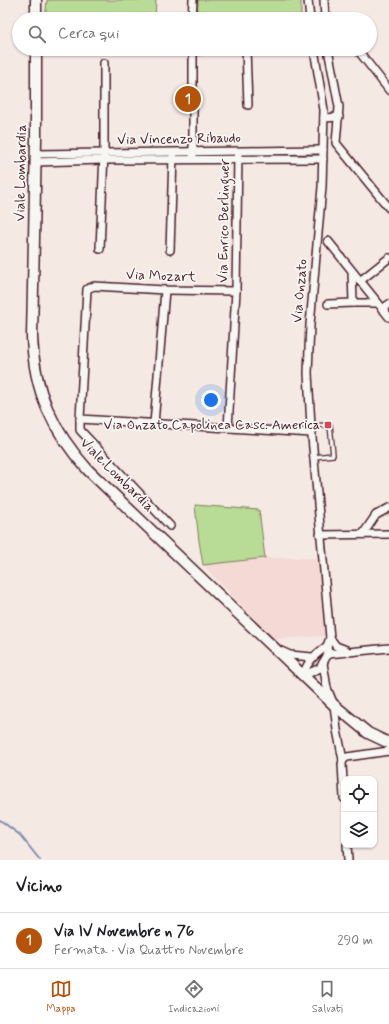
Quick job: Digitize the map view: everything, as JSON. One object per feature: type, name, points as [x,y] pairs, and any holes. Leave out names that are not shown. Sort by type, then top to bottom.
[{"type":"street","points":[[36,0],[36,12]]},
{"type":"street","points":[[192,12],[193,0]]},
{"type":"street","points":[[308,0],[309,12]]},
{"type":"street","points":[[324,0],[325,12]]},
{"type":"street","name":"Viale Lombardia","points":[[36,56],[36,158],[32,356],[39,388],[50,417],[65,442],[88,470],[334,705],[368,733],[389,743]]},
{"type":"street","points":[[193,56],[193,155]]},
{"type":"street","points":[[246,56],[248,105]]},
{"type":"street","name":"Via Onzato","points":[[315,56],[324,118],[323,159],[317,251],[310,325],[308,373],[311,430],[330,638]]},
{"type":"street","points":[[329,56],[339,107],[336,143],[389,208]]},
{"type":"street","points":[[362,56],[389,90]]},
{"type":"street","points":[[100,249],[104,156],[104,63]]},
{"type":"street","points":[[324,118],[339,117]]},
{"type":"street","name":"Via Vincenzo Ribaudo","points":[[36,158],[193,155],[239,151],[323,150]]},
{"type":"street","name":"Via Enrico Berlinguer","points":[[228,428],[236,291],[239,151]]},
{"type":"street","points":[[170,250],[173,155]]},
{"type":"street","name":"Via Vincenzo Ribaudo","points":[[193,155],[238,159],[323,159]]},
{"type":"street","points":[[328,241],[389,317]]},
{"type":"street","points":[[360,281],[389,258]]},
{"type":"street","points":[[352,271],[353,303]]},
{"type":"street","name":"Via Mozart","points":[[80,419],[87,289],[94,286],[165,290],[236,291]]},
{"type":"street","points":[[154,424],[165,290]]},
{"type":"street","points":[[328,304],[353,303],[380,306],[389,304]]},
{"type":"street","points":[[170,526],[80,430],[80,419],[228,428],[311,430]]},
{"type":"street","points":[[363,534],[376,515],[389,508]]},
{"type":"street","points":[[320,535],[389,534]]},
{"type":"street","points":[[303,676],[320,668],[323,663],[330,638]]},
{"type":"street","points":[[330,638],[336,646],[348,651]]},
{"type":"street","points":[[303,676],[305,667],[312,657],[327,650],[348,651],[389,648]]},
{"type":"street","points":[[275,649],[290,655],[312,657]]},
{"type":"street","points":[[323,663],[327,688],[334,705],[343,760],[343,776]]},
{"type":"street","points":[[343,760],[347,757],[389,751]]},
{"type":"street","points":[[347,848],[348,860]]},
{"type":"lane","points":[[311,430],[330,425],[333,455],[314,457]]},
{"type":"shaded area","points":[[265,558],[318,558],[325,636],[274,639],[203,565]]},
{"type":"green space","points":[[47,0],[156,0],[155,12],[46,12]]},
{"type":"green space","points":[[198,0],[301,0],[301,12],[197,12]]},
{"type":"green space","points":[[195,505],[259,510],[265,558],[203,565]]},
{"type":"waterway","points":[[0,820],[20,835],[40,860]]},
{"type":"place","name":"Via IV Novembre n 76","points":[[188,99]]},
{"type":"place","name":"Via Onzato Capolinea Casc. America","points":[[328,425]]}]
